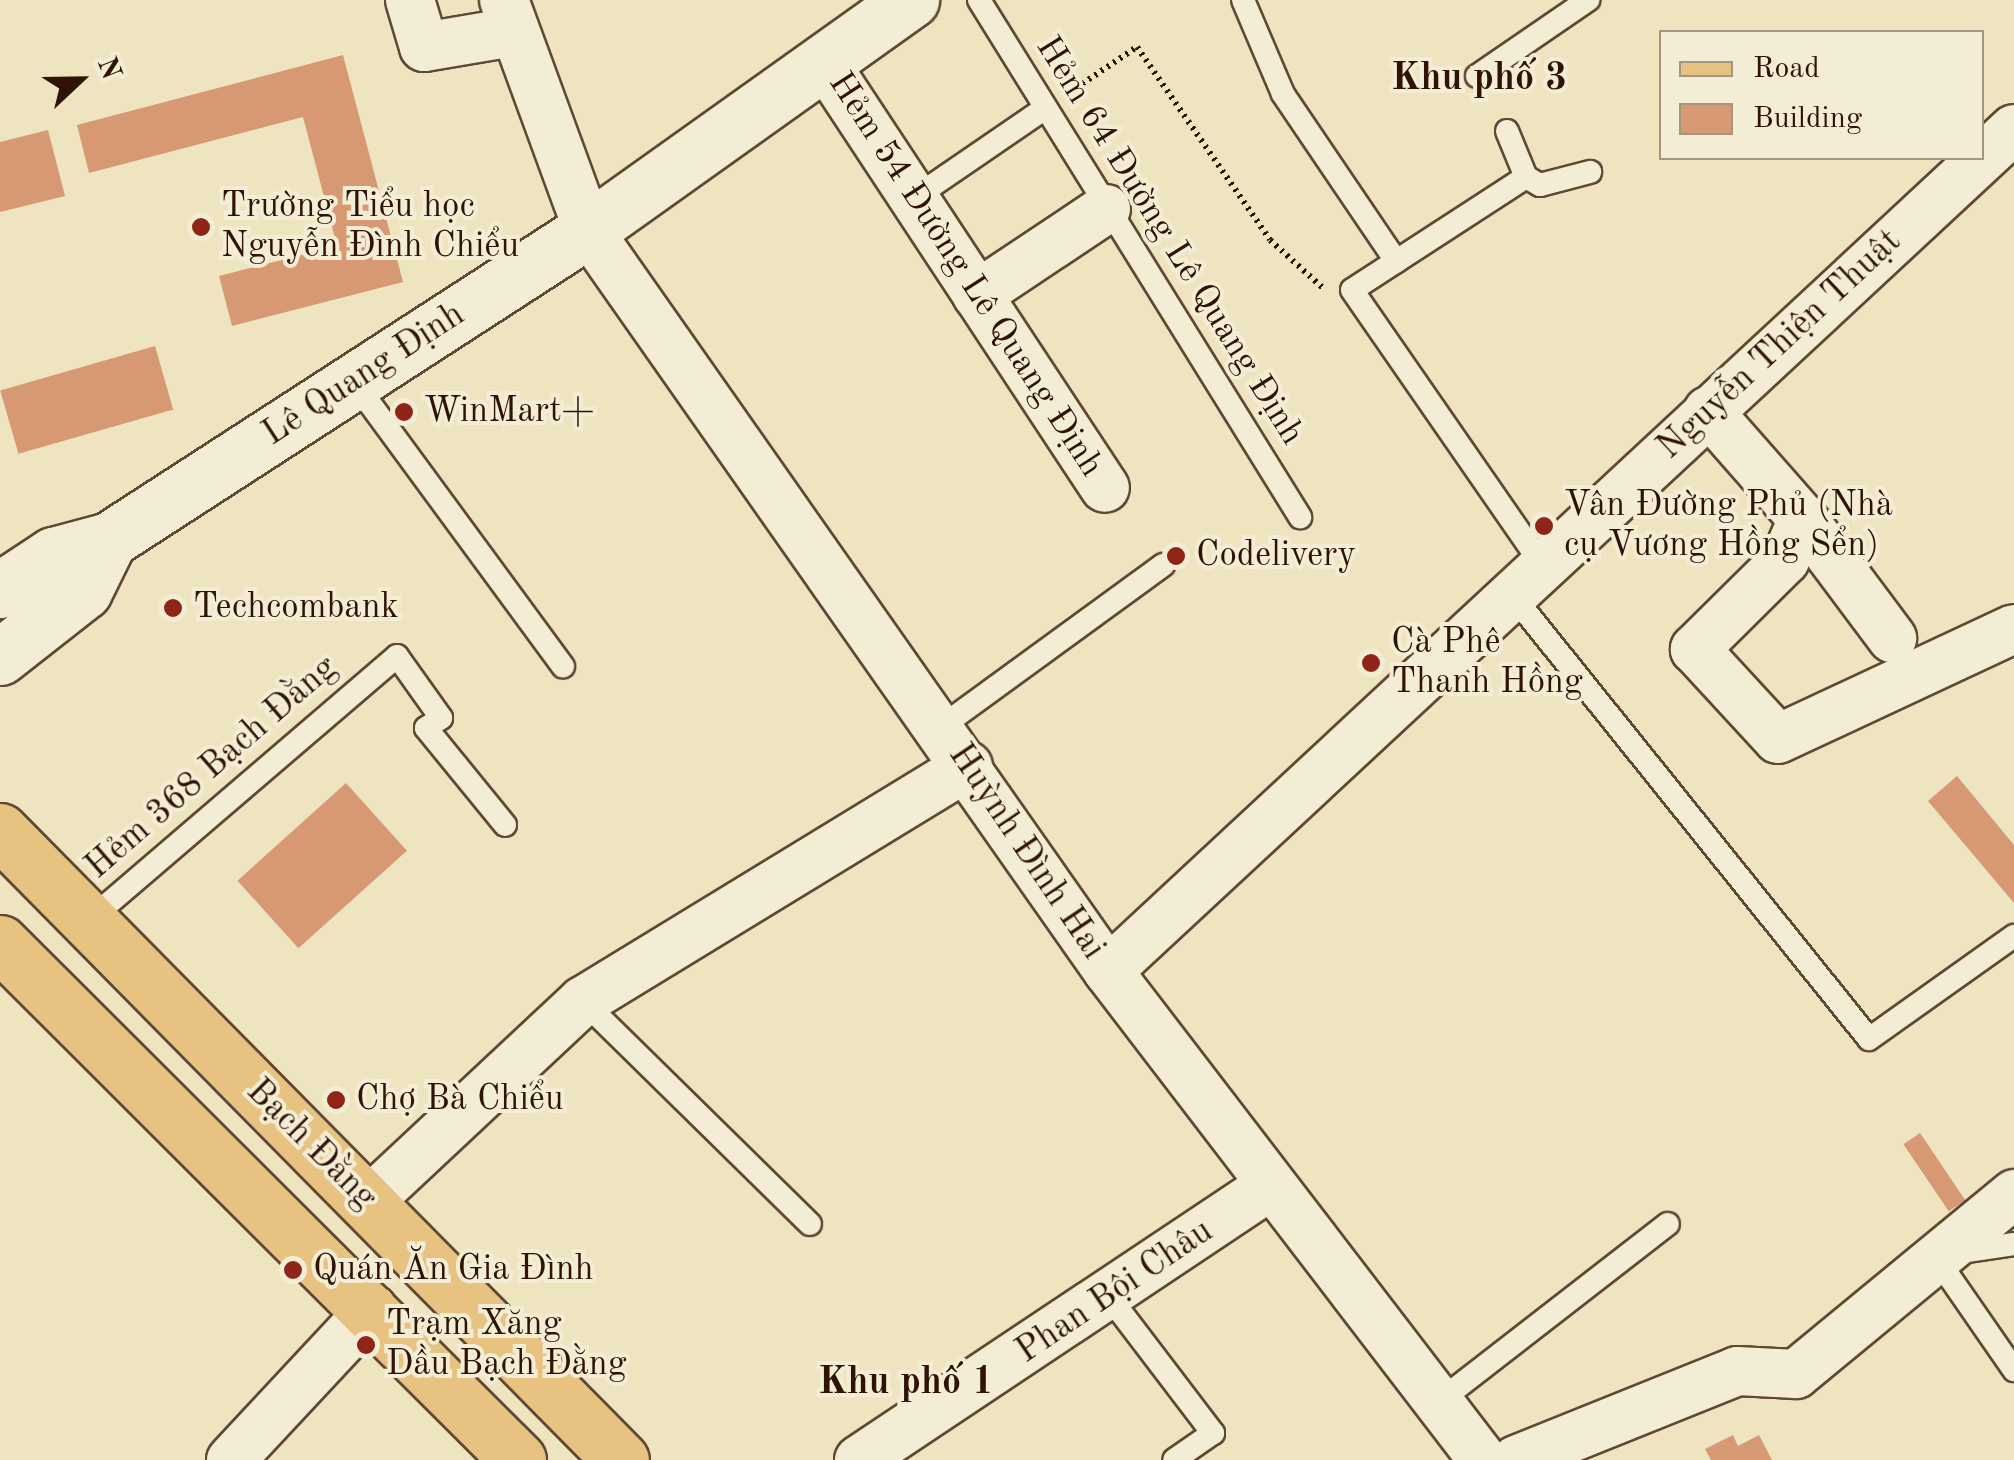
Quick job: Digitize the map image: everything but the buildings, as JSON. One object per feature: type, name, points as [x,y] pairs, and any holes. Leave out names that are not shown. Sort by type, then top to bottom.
[{"type":"main road","name":"Lê Quang Định","points":[[0,590],[53,556],[109,540],[354,382],[588,230],[911,0]]},
{"type":"main road","points":[[0,657],[84,591],[109,540]]},
{"type":"main road","name":"Bạch Đằng","points":[[0,831],[621,1460]]},
{"type":"main road","name":"Bạch Đằng","points":[[0,943],[372,1309],[518,1460]]},
{"type":"street","points":[[410,0],[424,47],[508,16]]},
{"type":"street","name":"Huỳnh Đình Hai","points":[[508,16],[588,230],[941,727],[1108,971],[1268,1187],[1483,1460]]},
{"type":"street","name":"Hẻm 54 Đường Lê Quang Định","points":[[824,62],[1105,488]]},
{"type":"street","name":"Nguyễn Thiện Thuật","points":[[1984,157],[2014,129]]},
{"type":"street","name":"Nguyễn Thiện Thuật","points":[[1108,971],[1980,160]]},
{"type":"street","points":[[977,295],[1106,209]]},
{"type":"street","points":[[1708,411],[1803,518],[1892,638]]},
{"type":"street","points":[[1803,518],[1785,560],[1695,649],[1778,739],[2014,629]]},
{"type":"street","points":[[368,1202],[584,1001],[968,766]]},
{"type":"street","name":"Phan Bội Châu","points":[[867,1458],[1110,1298],[1268,1187]]},
{"type":"street","points":[[1516,1460],[1737,1371],[1796,1374],[2014,1194]]},
{"type":"street","points":[[231,1460],[372,1309]]},
{"type":"lane","name":"Hẻm 64 Đường Lê Quang Định","points":[[979,0],[1300,517]]},
{"type":"lane","points":[[1243,0],[1283,94],[1396,261]]},
{"type":"lane","points":[[1477,76],[1588,0]]},
{"type":"lane","points":[[914,198],[1044,109]]},
{"type":"lane","points":[[1507,132],[1526,176],[1540,186],[1590,172]]},
{"type":"lane","points":[[1526,176],[1352,290],[1388,342],[1528,581],[1868,1040],[2014,936]]},
{"type":"lane","points":[[354,382],[563,667]]},
{"type":"lane","points":[[941,727],[1163,565]]},
{"type":"lane","name":"Hẻm 368 Bạch Đằng","points":[[88,920],[397,656],[441,718],[426,728],[506,825]]},
{"type":"lane","points":[[584,1001],[810,1224]]},
{"type":"lane","points":[[1437,1403],[1668,1224]]},
{"type":"lane","points":[[2014,1244],[1935,1256],[2014,1370]]},
{"type":"lane","points":[[1110,1298],[1214,1432],[1174,1460]]},
{"type":"path","points":[[1044,109],[1137,48],[1270,240],[1388,342]]},
{"type":"place","name":"Trường Tiểu học Nguyễn Đình Chiểu","points":[[201,227]]},
{"type":"place","name":"WinMart+","points":[[404,412]]},
{"type":"place","name":"Vân Đường Phủ (Nhà cụ Vương Hồng Sển)","points":[[1544,526]]},
{"type":"place","name":"Codelivery","points":[[1176,556]]},
{"type":"place","name":"Techcombank","points":[[173,608]]},
{"type":"place","name":"Cà Phê Thanh Hồng","points":[[1371,663]]},
{"type":"place","name":"Chợ Bà Chiểu","points":[[336,1100]]},
{"type":"place","name":"Quán Ăn Gia Đình","points":[[293,1270]]},
{"type":"place","name":"Trạm Xăng Dầu Bạch Đằng","points":[[366,1345]]},
{"type":"district","name":"Khu phố 3","points":[[1479,80]]},
{"type":"district","name":"Khu phố 1","points":[[906,1384]]}]
